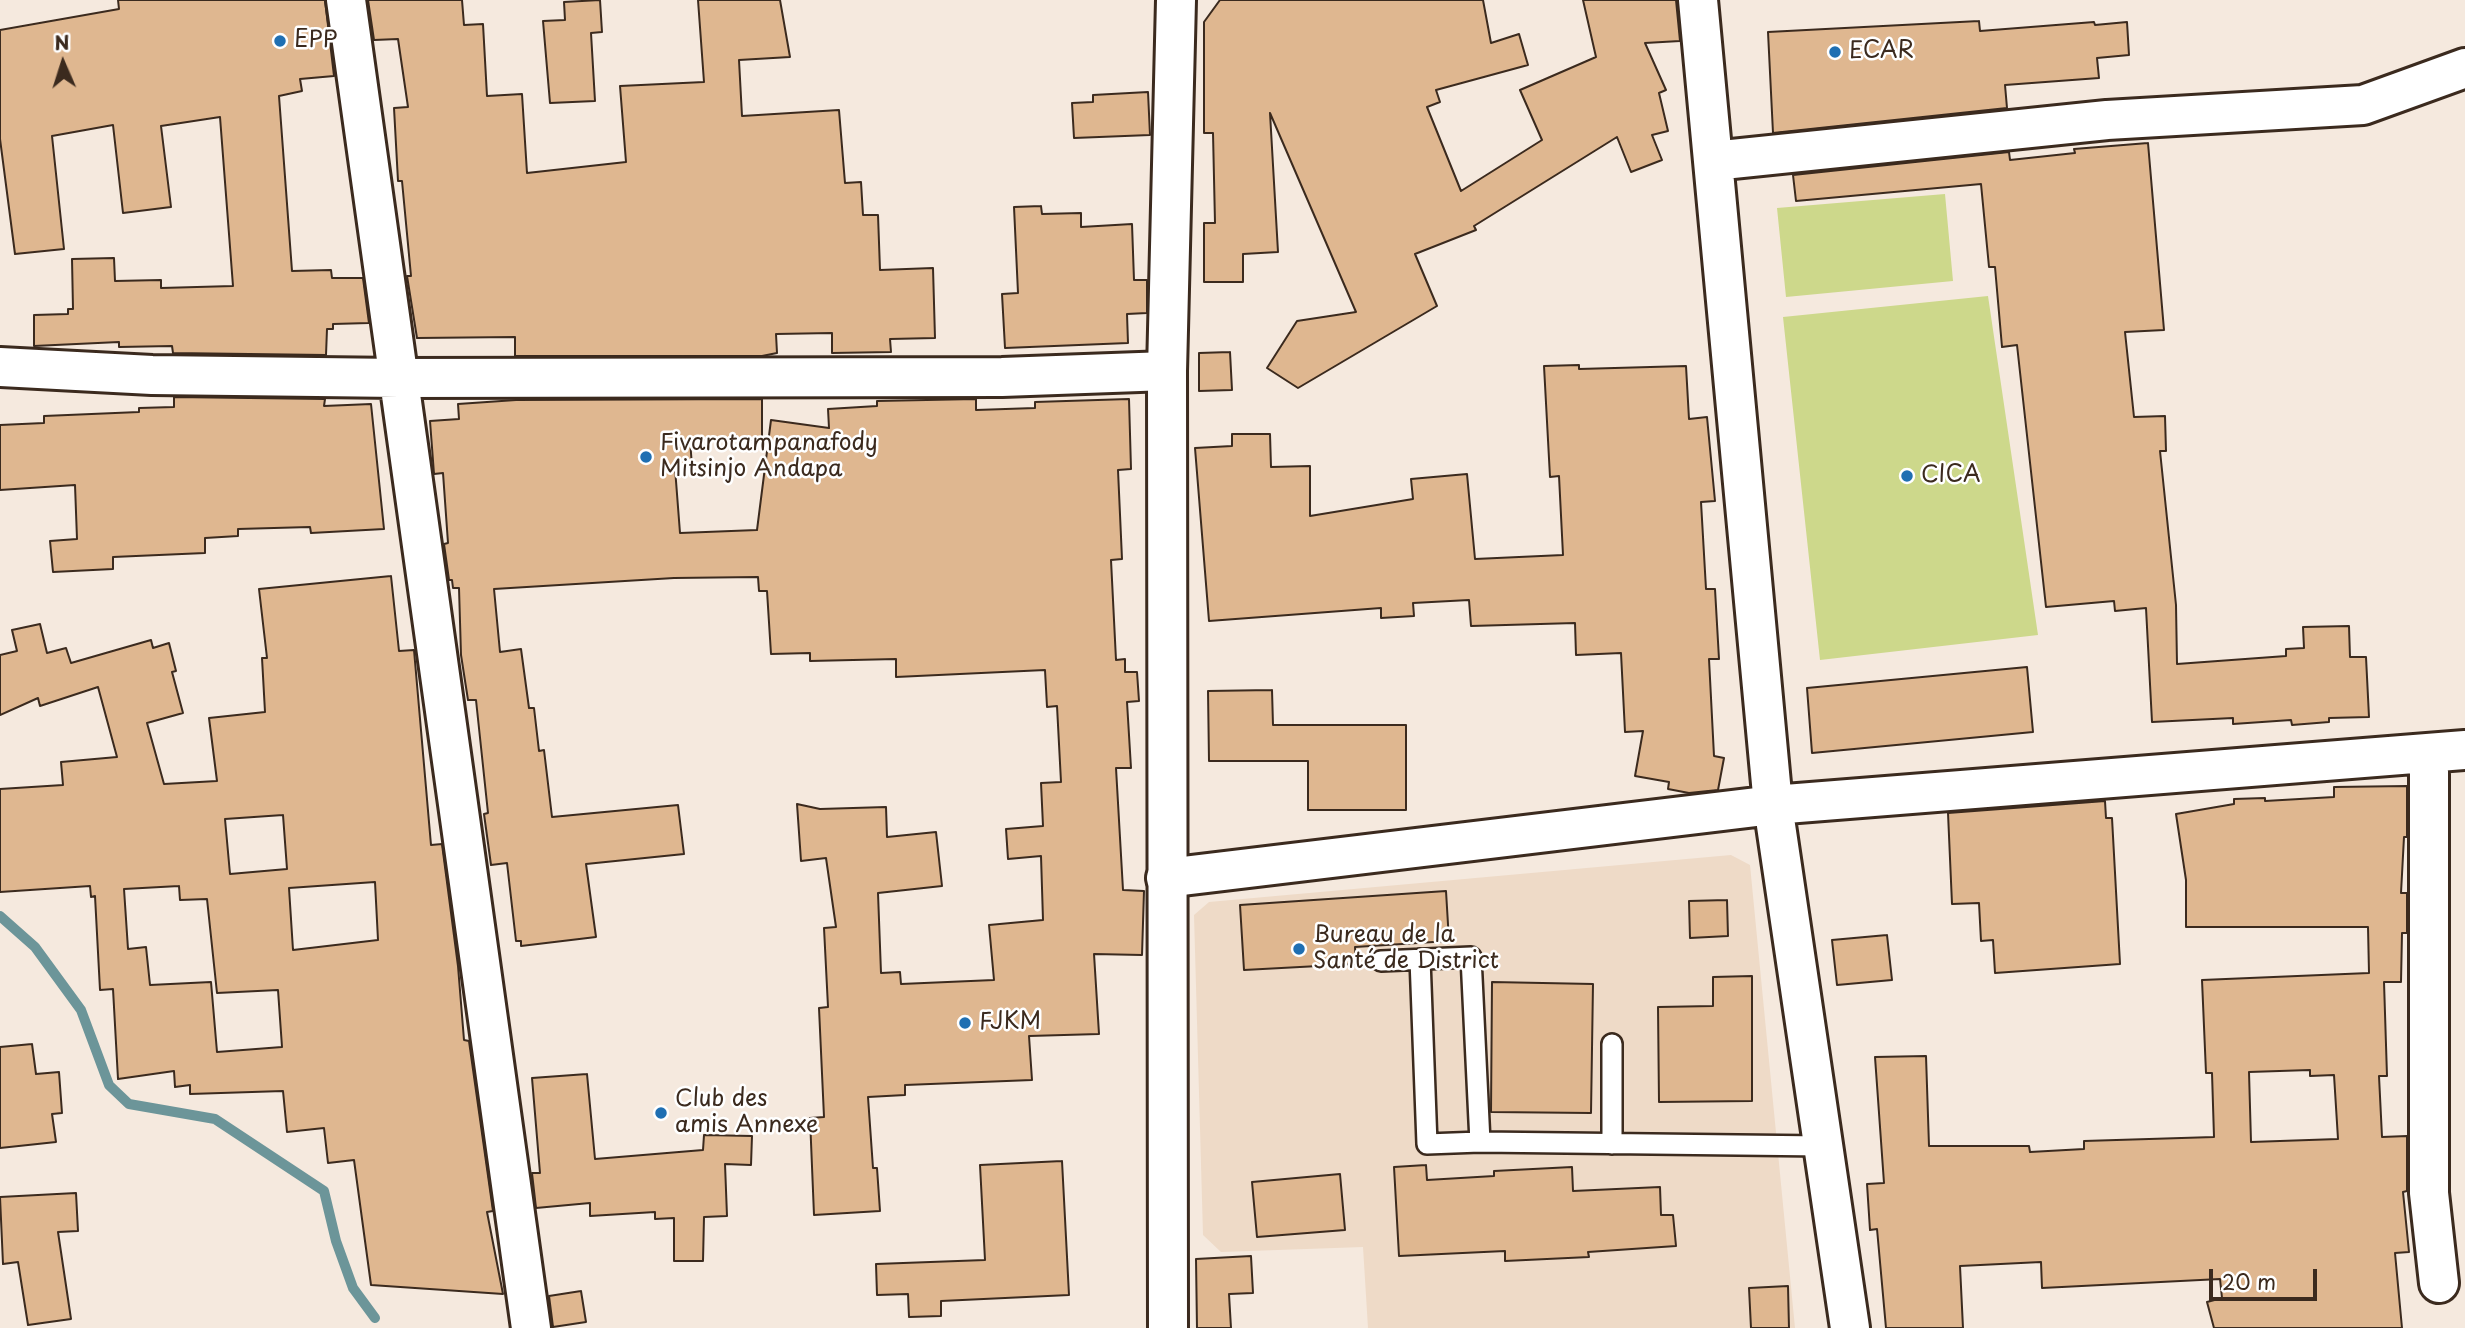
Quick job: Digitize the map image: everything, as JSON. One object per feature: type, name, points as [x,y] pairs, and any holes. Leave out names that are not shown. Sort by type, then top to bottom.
[{"type":"street","points":[[346,0],[531,1328]]},
{"type":"street","points":[[1168,1328],[1167,371],[1176,0]]},
{"type":"street","points":[[1698,0],[1773,805],[1850,1328]]},
{"type":"street","points":[[1713,161],[2107,120],[2363,105],[2465,68]]},
{"type":"street","points":[[0,367],[152,374],[399,378],[1002,377],[1167,371]]},
{"type":"street","points":[[1166,877],[1773,805],[2447,752],[2429,1193],[2440,1283]]},
{"type":"lane","points":[[1381,961],[1471,957],[1480,1142]]},
{"type":"lane","points":[[1420,959],[1427,1144],[1480,1142],[1824,1146]]},
{"type":"lane","points":[[1612,1044],[1612,1144]]},
{"type":"shaded area","points":[[1731,855],[1750,865],[1795,1328],[1368,1328],[1363,1247],[1221,1252],[1203,1235],[1194,915],[1209,902]]},
{"type":"green space","points":[[1945,194],[1953,281],[1786,297],[1777,208]]},
{"type":"green space","name":"CICA","points":[[1988,296],[2038,635],[1820,660],[1783,317]]},
{"type":"building","points":[[118,0],[325,0],[334,76],[300,79],[302,91],[279,96],[292,271],[331,270],[332,278],[363,278],[369,323],[333,324],[333,329],[327,329],[326,355],[173,353],[172,346],[119,347],[119,342],[34,346],[34,315],[68,314],[68,309],[73,309],[72,259],[114,258],[115,281],[161,280],[161,288],[233,286],[220,117],[161,126],[171,207],[123,213],[113,125],[52,136],[64,249],[15,254],[0,139],[0,30],[119,9]]},
{"type":"building","points":[[368,0],[462,0],[464,25],[483,24],[487,96],[522,94],[527,173],[626,162],[620,86],[704,82],[698,0],[780,0],[790,57],[739,60],[742,116],[839,110],[845,183],[861,182],[863,215],[878,215],[880,270],[933,268],[935,338],[890,339],[891,352],[832,353],[832,333],[776,334],[777,353],[762,356],[515,356],[515,337],[417,338],[407,276],[411,276],[402,181],[398,181],[394,108],[408,107],[398,39],[374,40]]},
{"type":"building","points":[[600,0],[602,32],[591,33],[595,101],[550,103],[543,21],[565,20],[564,2]]},
{"type":"building","points":[[1220,0],[1483,0],[1491,43],[1519,34],[1528,65],[1436,90],[1440,102],[1427,107],[1461,191],[1542,140],[1520,90],[1596,57],[1583,0],[1676,0],[1680,41],[1645,43],[1666,90],[1659,93],[1668,131],[1652,135],[1662,160],[1631,172],[1617,137],[1474,226],[1476,230],[1415,254],[1437,306],[1298,388],[1267,368],[1297,321],[1356,312],[1270,113],[1278,252],[1243,254],[1243,282],[1204,282],[1204,223],[1215,223],[1213,133],[1204,133],[1204,22]]},
{"type":"building","points":[[1979,21],[1980,31],[2127,22],[2129,55],[2097,58],[2099,78],[2005,85],[2007,108],[1773,133],[1768,32]]},
{"type":"building","points":[[1148,92],[1150,135],[1074,138],[1072,103],[1093,102],[1093,95]]},
{"type":"building","points":[[2148,143],[2164,330],[2125,332],[2134,417],[2165,416],[2166,451],[2160,451],[2176,605],[2177,664],[2286,656],[2286,649],[2304,648],[2303,627],[2349,626],[2350,657],[2366,657],[2369,717],[2329,718],[2329,722],[2292,725],[2291,720],[2233,724],[2233,718],[2152,722],[2146,608],[2115,611],[2114,601],[2046,607],[2017,345],[2002,347],[1995,267],[1989,267],[1981,184],[1796,201],[1793,175],[2009,152],[2010,160],[2075,153],[2074,149]]},
{"type":"building","points":[[1041,206],[1042,214],[1081,213],[1081,227],[1132,224],[1134,280],[1147,280],[1147,313],[1127,314],[1128,343],[1005,348],[1002,294],[1018,293],[1014,207]]},
{"type":"building","points":[[1230,352],[1232,390],[1199,391],[1199,353]]},
{"type":"building","points":[[1579,365],[1579,369],[1686,366],[1689,419],[1707,417],[1715,501],[1701,502],[1706,589],[1715,589],[1719,659],[1709,659],[1714,756],[1724,758],[1718,790],[1689,793],[1668,789],[1669,782],[1635,776],[1643,731],[1625,732],[1621,653],[1576,655],[1575,623],[1471,626],[1469,600],[1413,603],[1414,616],[1381,618],[1381,608],[1209,621],[1195,448],[1232,446],[1232,434],[1270,434],[1271,467],[1310,466],[1310,516],[1413,499],[1411,479],[1467,474],[1475,559],[1563,555],[1559,476],[1550,477],[1544,366]]},
{"type":"building","points":[[174,397],[325,399],[324,406],[371,404],[384,529],[311,533],[310,527],[238,529],[238,536],[205,538],[205,553],[113,557],[113,569],[53,572],[50,541],[77,539],[75,485],[0,490],[0,425],[44,423],[44,416],[139,412],[139,408],[174,407]]},
{"type":"building","points":[[762,399],[762,440],[690,439],[692,467],[675,468],[680,533],[757,530],[771,420],[829,428],[828,409],[877,406],[877,401],[976,399],[976,410],[1035,408],[1035,402],[1129,399],[1131,469],[1118,470],[1122,559],[1111,560],[1116,660],[1125,659],[1125,672],[1137,672],[1139,701],[1127,702],[1131,768],[1116,768],[1123,890],[1144,891],[1142,955],[1094,954],[1099,1034],[1029,1036],[1032,1080],[905,1085],[905,1095],[868,1097],[873,1168],[877,1168],[880,1211],[814,1215],[810,1118],[824,1117],[819,1008],[828,1007],[824,928],[836,927],[826,858],[801,861],[797,804],[820,809],[886,807],[887,837],[936,832],[942,886],[878,893],[881,973],[900,972],[901,984],[994,980],[989,925],[1043,920],[1041,856],[1008,859],[1006,829],[1043,826],[1041,783],[1061,782],[1057,706],[1047,707],[1045,670],[896,677],[896,659],[810,661],[810,653],[771,654],[767,591],[759,591],[758,577],[674,578],[494,589],[500,652],[521,649],[529,708],[534,708],[539,751],[544,750],[552,817],[678,805],[684,854],[586,864],[596,937],[521,946],[521,941],[516,941],[507,863],[491,865],[484,814],[488,813],[476,700],[468,700],[461,655],[459,588],[453,588],[452,580],[449,580],[444,544],[448,543],[443,473],[434,474],[430,421],[459,419],[458,404],[516,400]]},
{"type":"building","points":[[391,576],[399,651],[414,650],[431,845],[442,844],[458,966],[464,1040],[469,1041],[493,1211],[487,1212],[503,1294],[371,1285],[354,1160],[328,1163],[324,1128],[287,1132],[283,1091],[190,1094],[190,1085],[175,1087],[174,1071],[118,1079],[113,989],[100,990],[95,896],[91,897],[90,886],[0,892],[0,789],[63,785],[61,762],[117,757],[98,687],[40,706],[38,698],[0,715],[0,655],[17,651],[12,630],[40,624],[47,653],[66,648],[71,663],[151,640],[153,648],[169,643],[176,671],[172,672],[183,713],[147,723],[164,784],[217,781],[209,718],[265,712],[262,658],[267,658],[259,589]],"holes":[[[283,815],[287,869],[230,874],[225,819]],[[375,882],[378,940],[293,950],[289,888]],[[179,886],[180,900],[207,899],[217,993],[278,990],[282,1047],[217,1052],[211,982],[150,985],[146,947],[128,949],[124,889]]]},
{"type":"building","points":[[2027,667],[2033,732],[1812,753],[1807,688]]},
{"type":"building","points":[[1272,690],[1273,725],[1406,725],[1406,810],[1308,810],[1308,761],[1209,761],[1208,691]]},
{"type":"building","points":[[2407,786],[2407,837],[2404,837],[2401,893],[2407,893],[2407,933],[2402,933],[2401,982],[2384,982],[2387,1076],[2379,1076],[2382,1137],[2407,1136],[2407,1191],[2403,1192],[2409,1252],[2395,1253],[2402,1328],[2214,1328],[2207,1302],[2222,1298],[2220,1279],[2042,1288],[2041,1262],[1960,1266],[1963,1328],[1886,1328],[1877,1229],[1870,1230],[1867,1184],[1884,1183],[1875,1057],[1926,1056],[1929,1146],[2029,1146],[2030,1152],[2084,1149],[2084,1141],[2214,1137],[2212,1073],[2206,1073],[2202,980],[2369,973],[2368,927],[2186,927],[2186,880],[2176,814],[2234,804],[2234,799],[2265,798],[2265,801],[2334,797],[2334,787]],"holes":[[[2310,1070],[2310,1076],[2334,1075],[2338,1139],[2251,1142],[2249,1072]]]},
{"type":"building","points":[[2105,801],[2106,818],[2112,818],[2120,964],[1995,973],[1993,940],[1981,941],[1979,903],[1952,904],[1948,813]]},
{"type":"building","points":[[1446,891],[1449,941],[1355,947],[1356,964],[1244,970],[1240,905]]},
{"type":"building","points":[[1727,900],[1728,936],[1690,938],[1689,901]]},
{"type":"building","points":[[1887,935],[1892,980],[1837,985],[1832,940]]},
{"type":"building","points":[[1752,976],[1752,1101],[1659,1102],[1658,1007],[1713,1006],[1713,977]]},
{"type":"building","points":[[1492,982],[1593,984],[1591,1113],[1491,1112]]},
{"type":"building","points":[[32,1044],[36,1074],[59,1072],[62,1113],[52,1114],[56,1142],[0,1148],[0,1047]]},
{"type":"building","points":[[587,1074],[595,1159],[703,1150],[704,1135],[752,1136],[751,1165],[725,1164],[727,1216],[704,1217],[703,1261],[674,1261],[674,1218],[655,1219],[655,1212],[590,1216],[590,1203],[536,1208],[532,1173],[540,1173],[532,1078]]},
{"type":"building","points":[[1062,1161],[1069,1295],[941,1301],[941,1316],[909,1317],[908,1294],[877,1295],[876,1264],[985,1260],[980,1165]]},
{"type":"building","points":[[1426,1165],[1427,1180],[1494,1176],[1494,1171],[1572,1167],[1573,1191],[1660,1187],[1661,1215],[1673,1215],[1676,1246],[1588,1252],[1589,1257],[1505,1261],[1505,1251],[1399,1256],[1394,1167]]},
{"type":"building","points":[[1340,1174],[1345,1230],[1257,1237],[1252,1182]]},
{"type":"building","points":[[76,1193],[78,1231],[58,1232],[71,1319],[28,1325],[18,1262],[3,1264],[0,1197]]},
{"type":"building","points":[[1251,1256],[1253,1293],[1229,1294],[1231,1328],[1197,1328],[1196,1259]]},
{"type":"building","points":[[1788,1286],[1789,1328],[1751,1328],[1749,1288]]},
{"type":"building","points":[[581,1291],[586,1322],[553,1327],[549,1296]]},
{"type":"waterway","points":[[0,916],[35,947],[81,1010],[109,1085],[129,1104],[215,1119],[324,1191],[336,1241],[353,1288],[375,1318]]},
{"type":"place","name":"EPP","points":[[280,41]]},
{"type":"place","name":"ECAR","points":[[1835,52]]},
{"type":"place","name":"Fivarotampanafody Mitsinjo Andapa","points":[[646,457]]},
{"type":"place","name":"CICA","points":[[1907,476]]},
{"type":"place","name":"Bureau de la Santé de District","points":[[1299,949]]},
{"type":"place","name":"FJKM","points":[[965,1023]]},
{"type":"place","name":"Club des amis Annexe","points":[[661,1113]]}]
